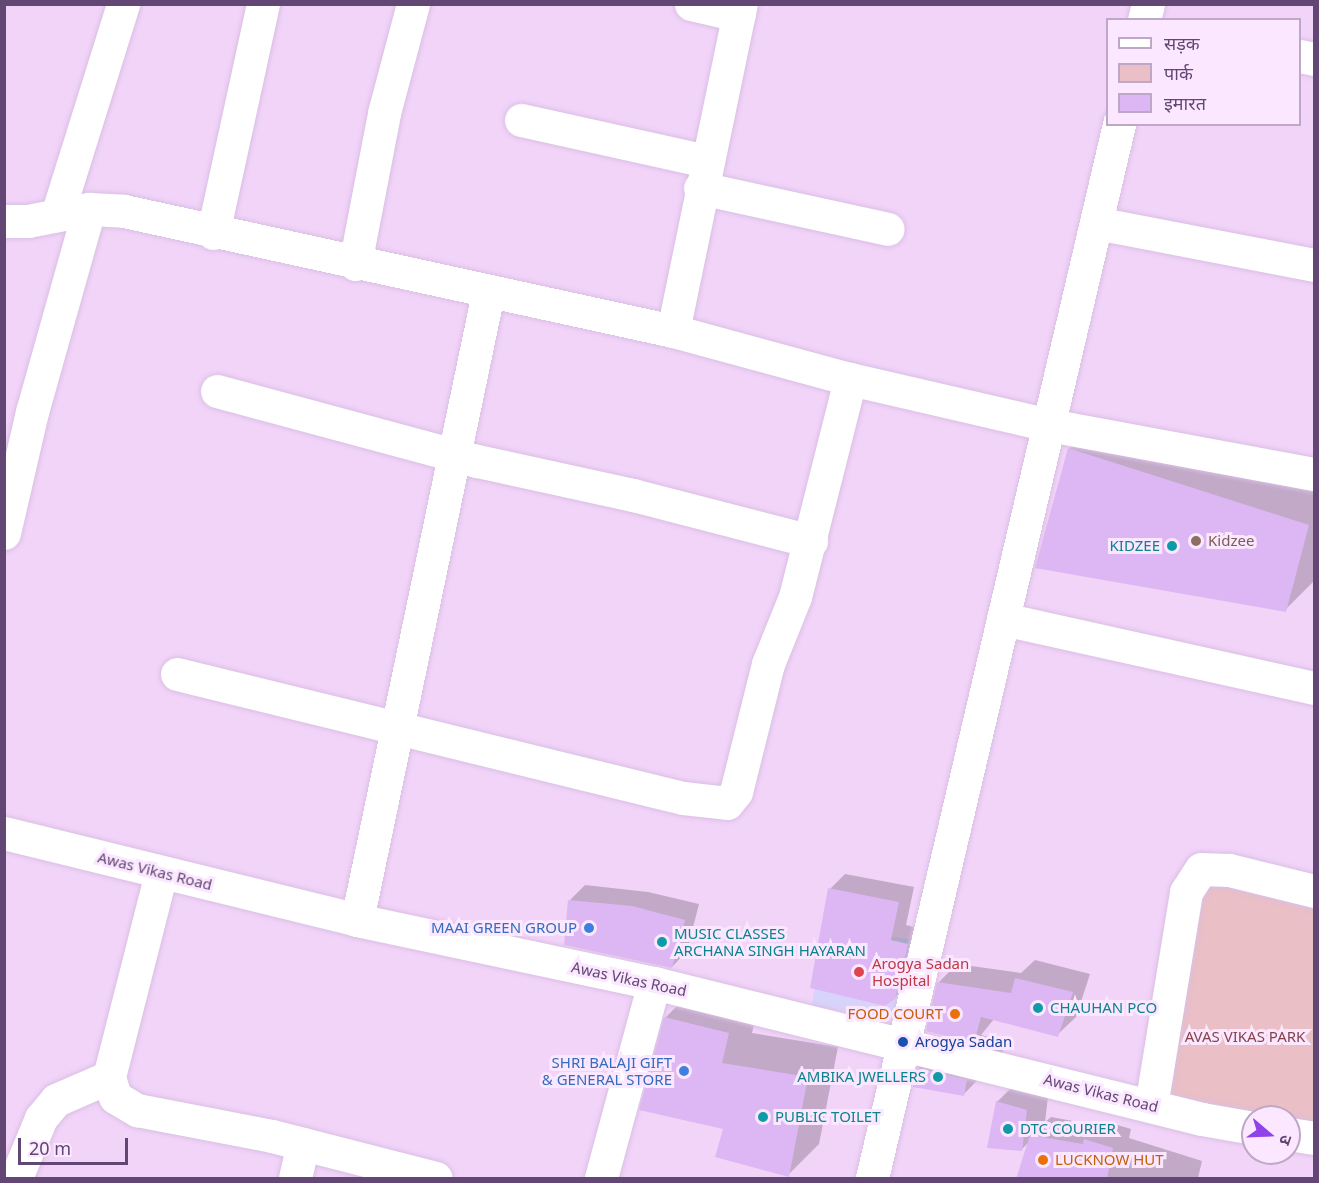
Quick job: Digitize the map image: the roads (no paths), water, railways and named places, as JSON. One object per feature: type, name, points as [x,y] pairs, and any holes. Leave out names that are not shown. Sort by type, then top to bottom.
[{"type":"street","points":[[57,215],[123,4]]},
{"type":"street","points":[[213,233],[263,4]]},
{"type":"street","points":[[355,264],[384,112],[413,4]]},
{"type":"street","points":[[674,331],[703,175],[740,10],[691,4]]},
{"type":"street","points":[[521,120],[888,229]]},
{"type":"street","points":[[872,1179],[1119,126]]},
{"type":"street","points":[[4,533],[32,412],[89,209]]},
{"type":"street","points":[[4,221],[89,209],[124,211],[355,264],[674,331],[850,379],[1048,425],[1314,474]]},
{"type":"street","points":[[1096,223],[1314,265]]},
{"type":"street","points":[[357,921],[488,293]]},
{"type":"street","points":[[177,674],[683,798],[727,803],[736,792],[768,664],[795,597],[811,541],[850,379]]},
{"type":"street","points":[[217,391],[454,455],[811,541]]},
{"type":"street","points":[[1003,619],[1314,688]]},
{"type":"street","name":"Awas Vikas Road","points":[[4,833],[357,921],[654,983],[903,1042],[1151,1106],[1241,1125]]},
{"type":"street","points":[[1151,1106],[1186,892],[1201,869],[1229,870],[1314,891]]},
{"type":"street","points":[[161,873],[109,1077],[115,1097],[137,1110],[303,1144],[436,1179]]},
{"type":"street","points":[[601,1179],[654,983]]},
{"type":"street","points":[[16,1179],[41,1118],[56,1100],[109,1077]]},
{"type":"street","points":[[295,1179],[303,1144]]},
{"type":"place","name":"Kidzee","points":[[1196,541]]},
{"type":"place","name":"KIDZEE","points":[[1172,546]]},
{"type":"place","name":"MAAI GREEN GROUP","points":[[589,928]]},
{"type":"place","name":"MUSIC CLASSES ARCHANA SINGH HAYARAN","points":[[662,942]]},
{"type":"place","name":"Arogya Sadan Hospital","points":[[859,972]]},
{"type":"place","name":"CHAUHAN PCO","points":[[1038,1008]]},
{"type":"place","name":"FOOD COURT","points":[[955,1014]]},
{"type":"place","name":"Arogya Sadan","points":[[903,1042]]},
{"type":"place","name":"SHRI BALAJI GIFT & GENERAL STORE","points":[[684,1071]]},
{"type":"place","name":"AMBIKA JWELLERS","points":[[938,1077]]},
{"type":"place","name":"PUBLIC TOILET","points":[[763,1117]]},
{"type":"place","name":"DTC COURIER","points":[[1008,1129]]},
{"type":"place","name":"LUCKNOW HUT","points":[[1043,1160]]},
{"type":"park label","name":"AVAS VIKAS PARK","points":[[1245,1037]]}]
